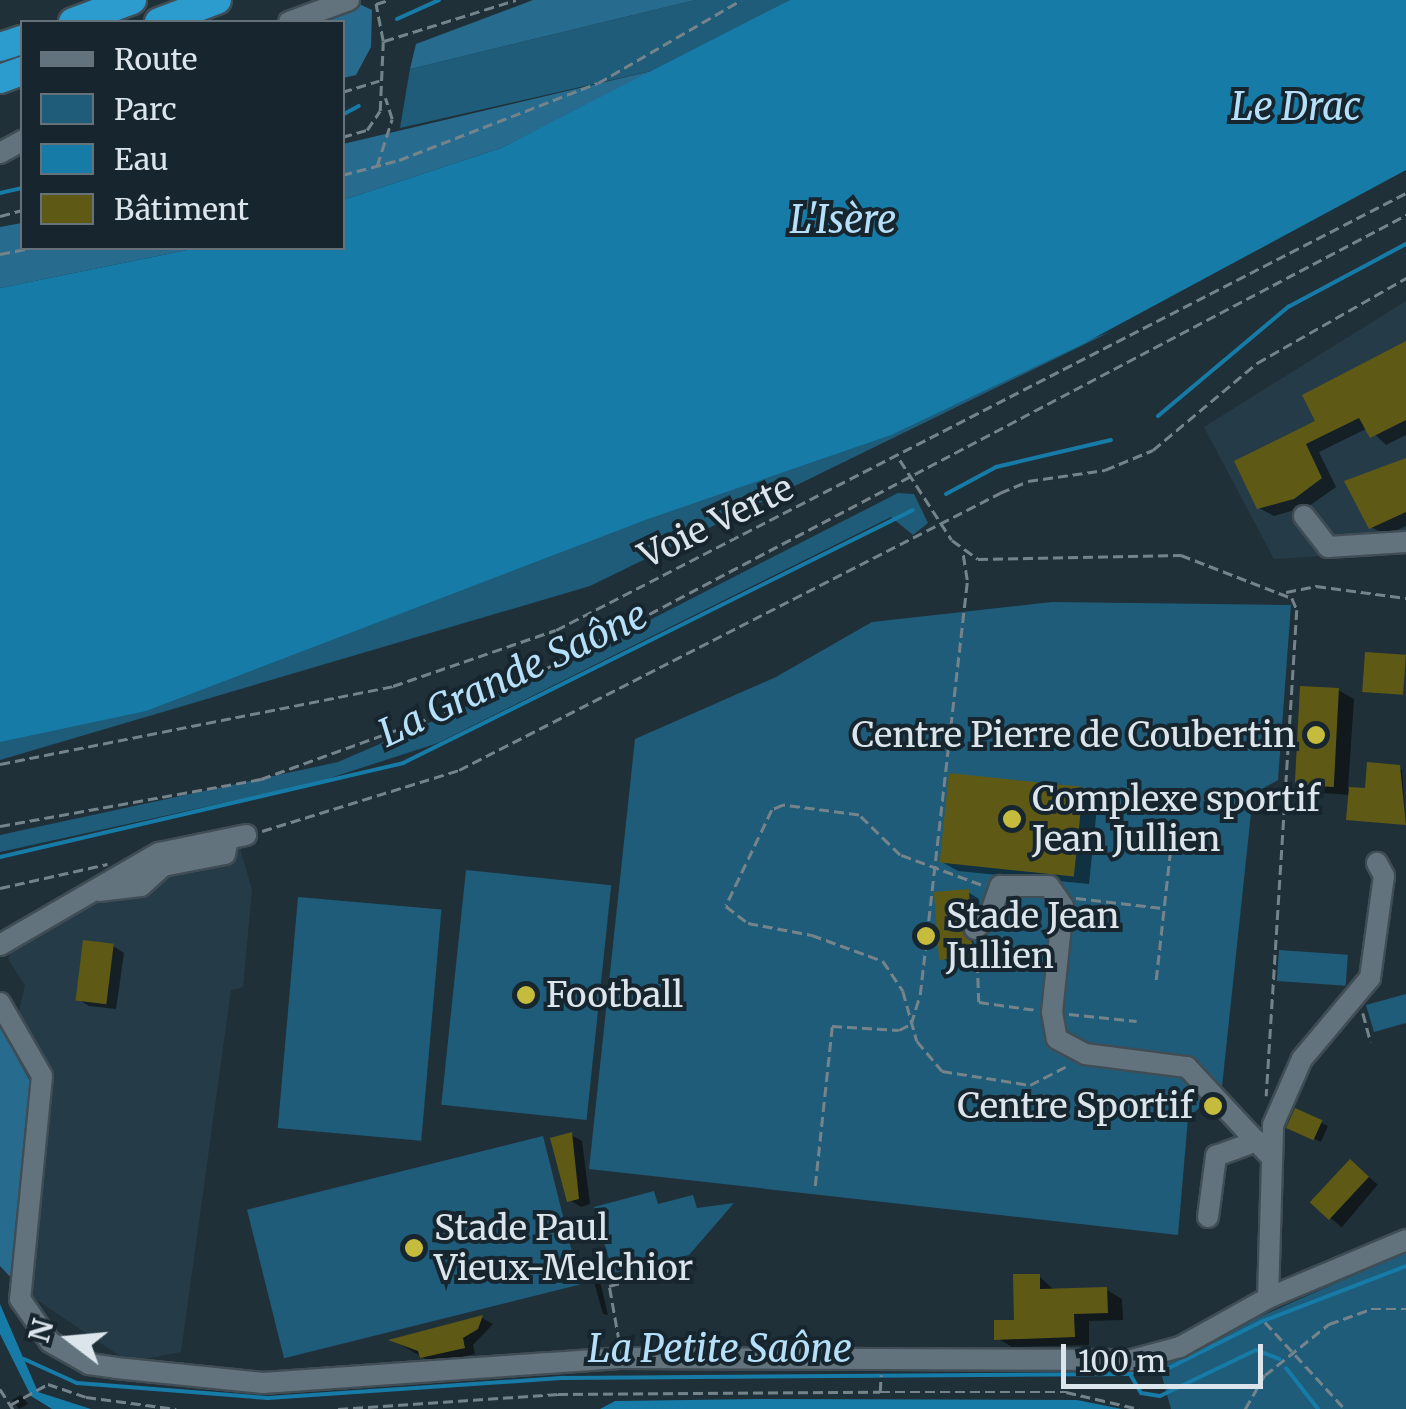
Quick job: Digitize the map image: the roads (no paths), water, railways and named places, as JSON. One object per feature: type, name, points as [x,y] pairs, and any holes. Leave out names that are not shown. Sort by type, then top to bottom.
[{"type":"highway","points":[[78,20],[132,0]]},
{"type":"highway","points":[[164,20],[217,0]]},
{"type":"street","points":[[294,20],[349,0]]},
{"type":"street","points":[[1304,516],[1328,547],[1406,542]]},
{"type":"street","points":[[0,945],[158,853],[237,837],[225,854],[163,866],[141,886],[97,891]]},
{"type":"street","points":[[1268,1298],[1263,1148],[1276,1094],[1352,995],[1370,978],[1384,876],[1377,862]]},
{"type":"street","points":[[976,929],[990,915],[997,890],[1004,884],[1049,886],[1060,894],[1052,1012],[1057,1040],[1085,1054],[1187,1067],[1263,1148]]},
{"type":"street","points":[[0,1003],[42,1076],[20,1298],[38,1330],[70,1356],[116,1368],[263,1384],[622,1358],[1132,1360],[1180,1347],[1268,1298],[1406,1240]]},
{"type":"street","points":[[1208,1218],[1216,1156],[1263,1148]]},
{"type":"street","points":[[1265,1260],[1286,1281],[1315,1277]]},
{"type":"water","name":"L'Isère","points":[[790,0],[1406,0],[1406,170],[1081,345],[891,435],[648,519],[146,711],[0,742],[0,288],[187,250],[345,250],[345,199],[501,148]]},
{"type":"water","points":[[0,1304],[38,1392],[91,1409],[52,1409],[31,1396],[0,1334]]},
{"type":"water","points":[[1077,1400],[1122,1409],[600,1409],[615,1401]]},
{"type":"waterway","points":[[397,19],[439,0]]},
{"type":"waterway","points":[[345,113],[359,106]]},
{"type":"waterway","points":[[0,193],[20,188]]},
{"type":"waterway","name":"La Grande Saône","points":[[1158,416],[1288,307],[1406,244]]},
{"type":"waterway","name":"La Grande Saône","points":[[946,494],[996,467],[1111,440]]},
{"type":"waterway","name":"La Grande Saône","points":[[0,857],[403,763],[913,510]]},
{"type":"waterway","name":"La Petite Saône","points":[[24,1359],[77,1383],[268,1398],[564,1378],[1129,1374],[1165,1370],[1263,1321],[1406,1266]]},
{"type":"waterway","points":[[1130,1374],[1141,1393],[1160,1396],[1256,1350],[1279,1359]]},
{"type":"waterway","points":[[1286,1368],[1318,1409]]},
{"type":"place","name":"Centre Pierre de Coubertin","points":[[1316,735]]},
{"type":"place","name":"Complexe sportif Jean Jullien","points":[[1012,819]]},
{"type":"place","name":"Stade Jean Jullien","points":[[926,936]]},
{"type":"place","name":"Football","points":[[526,995]]},
{"type":"place","name":"Centre Sportif","points":[[1213,1106]]},
{"type":"place","name":"Stade Paul Vieux-Melchior","points":[[414,1248]]},
{"type":"water label","name":"Le Drac","points":[[1296,107]]}]
